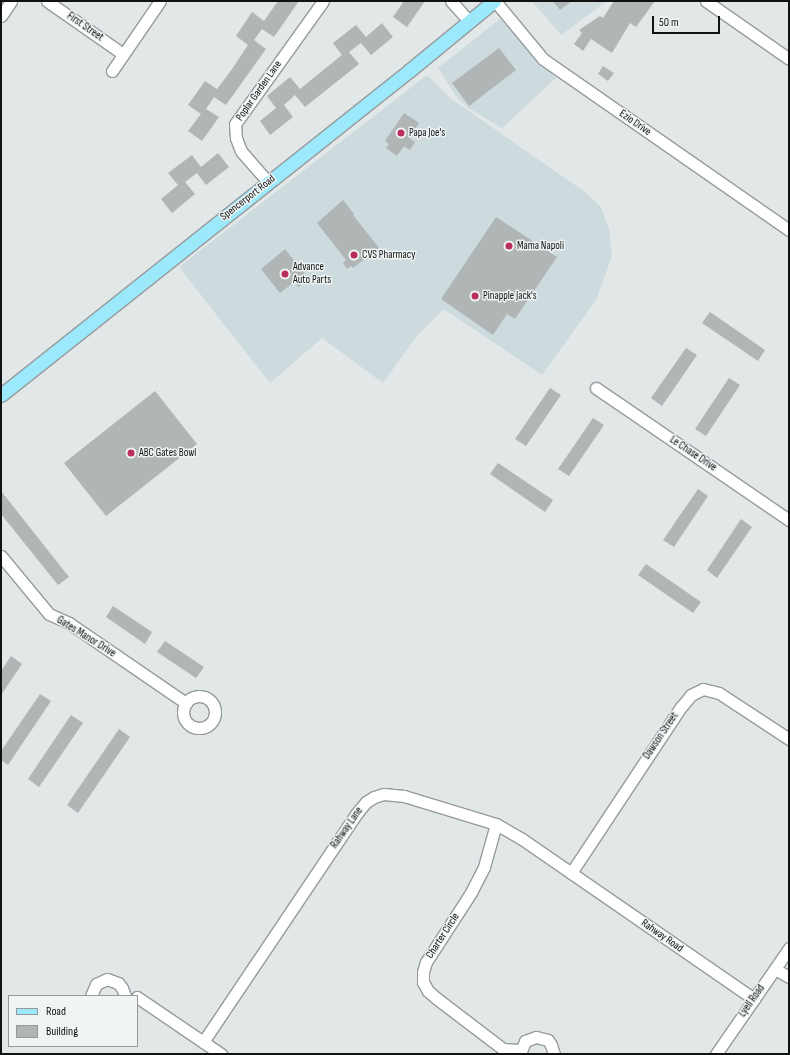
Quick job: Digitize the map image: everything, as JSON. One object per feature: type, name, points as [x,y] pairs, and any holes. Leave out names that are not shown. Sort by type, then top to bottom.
[{"type":"main road","name":"Spencerport Road","points":[[1,395],[494,1]]},
{"type":"street","points":[[1,16],[11,1]]},
{"type":"street","name":"First Street","points":[[47,1],[123,54]]},
{"type":"street","points":[[112,71],[160,1]]},
{"type":"street","name":"Poplar Garden Lane","points":[[268,182],[241,151],[236,138],[235,124],[323,1]]},
{"type":"street","points":[[451,1],[469,21]]},
{"type":"street","name":"Ezio Drive","points":[[494,1],[543,59],[789,230]]},
{"type":"street","points":[[706,1],[789,59]]},
{"type":"street","name":"Le Chase Drive","points":[[596,388],[789,520]]},
{"type":"street","name":"Gates Manor Drive","points":[[1,556],[49,614],[69,623],[186,703]]},
{"type":"street","name":"Dawson Street","points":[[570,873],[681,707],[691,695],[703,689],[719,693],[789,739]]},
{"type":"street","name":"Rahway Lane","points":[[203,1042],[357,813],[366,802],[374,796],[394,794],[496,824],[522,839],[570,873]]},
{"type":"street","name":"Charter Circle","points":[[496,824],[484,867],[472,891],[426,962],[423,972],[423,982],[428,991],[436,998],[503,1049],[520,1052],[525,1042],[530,1038],[542,1037],[551,1045],[554,1054]]},
{"type":"street","name":"Rahway Road","points":[[570,873],[754,999]]},
{"type":"street","name":"Lyell Road","points":[[716,1054],[789,948]]},
{"type":"street","points":[[775,968],[789,977]]},
{"type":"street","points":[[91,995],[96,984],[107,979],[112,980],[123,992]]},
{"type":"street","points":[[138,998],[221,1054]]},
{"type":"shaded area","points":[[532,1],[607,1],[561,35]]},
{"type":"shaded area","points":[[500,19],[556,78],[502,128],[467,107],[456,96],[438,68]]},
{"type":"shaded area","points":[[427,75],[450,98],[585,192],[601,207],[609,229],[612,256],[596,300],[542,375],[444,309],[416,337],[383,383],[322,338],[270,383],[179,267]]},
{"type":"building","points":[[278,1],[299,1],[274,37],[262,29],[254,40],[266,49],[226,105],[214,97],[206,109],[219,117],[202,141],[188,131],[201,114],[188,105],[205,81],[217,89],[230,72],[248,45],[236,36],[252,12],[264,21]]},
{"type":"building","points":[[404,1],[425,1],[407,27],[393,17]]},
{"type":"building","points":[[553,1],[572,1],[560,10]]},
{"type":"building","points":[[614,1],[655,1],[636,27],[630,23],[612,53],[591,39],[583,51],[574,44],[582,33],[579,30],[600,16],[603,18]]},
{"type":"building","points":[[382,23],[393,37],[371,55],[361,43],[349,52],[359,64],[305,107],[295,95],[284,105],[293,117],[270,135],[260,121],[276,108],[267,96],[290,77],[300,89],[342,55],[333,43],[356,25],[366,37]]},
{"type":"building","points":[[499,48],[516,70],[469,106],[452,83]]},
{"type":"building","points":[[603,66],[614,73],[608,81],[598,74]]},
{"type":"building","name":"Papa Joe's","points":[[404,113],[419,123],[409,138],[415,142],[410,150],[404,146],[397,156],[386,148],[389,144],[385,141]]},
{"type":"building","points":[[218,153],[229,167],[206,185],[197,173],[185,182],[195,194],[172,213],[161,199],[178,185],[168,173],[192,155],[201,167]]},
{"type":"building","name":"CVS Pharmacy","points":[[343,200],[379,248],[353,268],[351,266],[347,269],[343,263],[346,260],[317,223]]},
{"type":"building","points":[[496,217],[557,257],[515,319],[507,314],[493,335],[441,299]]},
{"type":"building","name":"Advance Auto Parts","points":[[285,249],[309,279],[298,287],[294,282],[280,293],[261,269]]},
{"type":"building","points":[[710,312],[765,350],[758,361],[702,323]]},
{"type":"building","points":[[686,348],[697,355],[662,406],[651,398]]},
{"type":"building","points":[[729,378],[740,385],[706,436],[695,429]]},
{"type":"building","points":[[550,388],[561,395],[526,446],[515,439]]},
{"type":"building","name":"ABC Gates Bowl","points":[[155,391],[197,444],[106,516],[64,463]]},
{"type":"building","points":[[593,418],[604,425],[569,476],[558,469]]},
{"type":"building","points":[[498,463],[553,500],[545,512],[490,474]]},
{"type":"building","points":[[698,489],[708,496],[674,547],[663,540]]},
{"type":"building","points":[[1,491],[69,577],[58,585],[1,514]]},
{"type":"building","points":[[741,519],[752,527],[717,578],[707,570]]},
{"type":"building","points":[[646,564],[701,602],[693,613],[638,575]]},
{"type":"building","points":[[113,606],[152,632],[145,644],[106,617]]},
{"type":"building","points":[[165,641],[204,667],[196,678],[157,652]]},
{"type":"building","points":[[11,656],[22,664],[1,695],[1,671]]},
{"type":"building","points":[[40,694],[51,701],[8,765],[1,760],[1,751]]},
{"type":"building","points":[[71,715],[83,723],[39,787],[28,779]]},
{"type":"building","points":[[119,729],[130,737],[78,813],[67,805]]},
{"type":"place","name":"Papa Joe's","points":[[401,133]]},
{"type":"place","name":"Mama Napoli","points":[[509,246]]},
{"type":"place","name":"CVS Pharmacy","points":[[354,255]]},
{"type":"place","name":"Advance Auto Parts","points":[[285,274]]},
{"type":"place","name":"Pinapple Jack's","points":[[475,296]]},
{"type":"place","name":"ABC Gates Bowl","points":[[131,453]]}]
